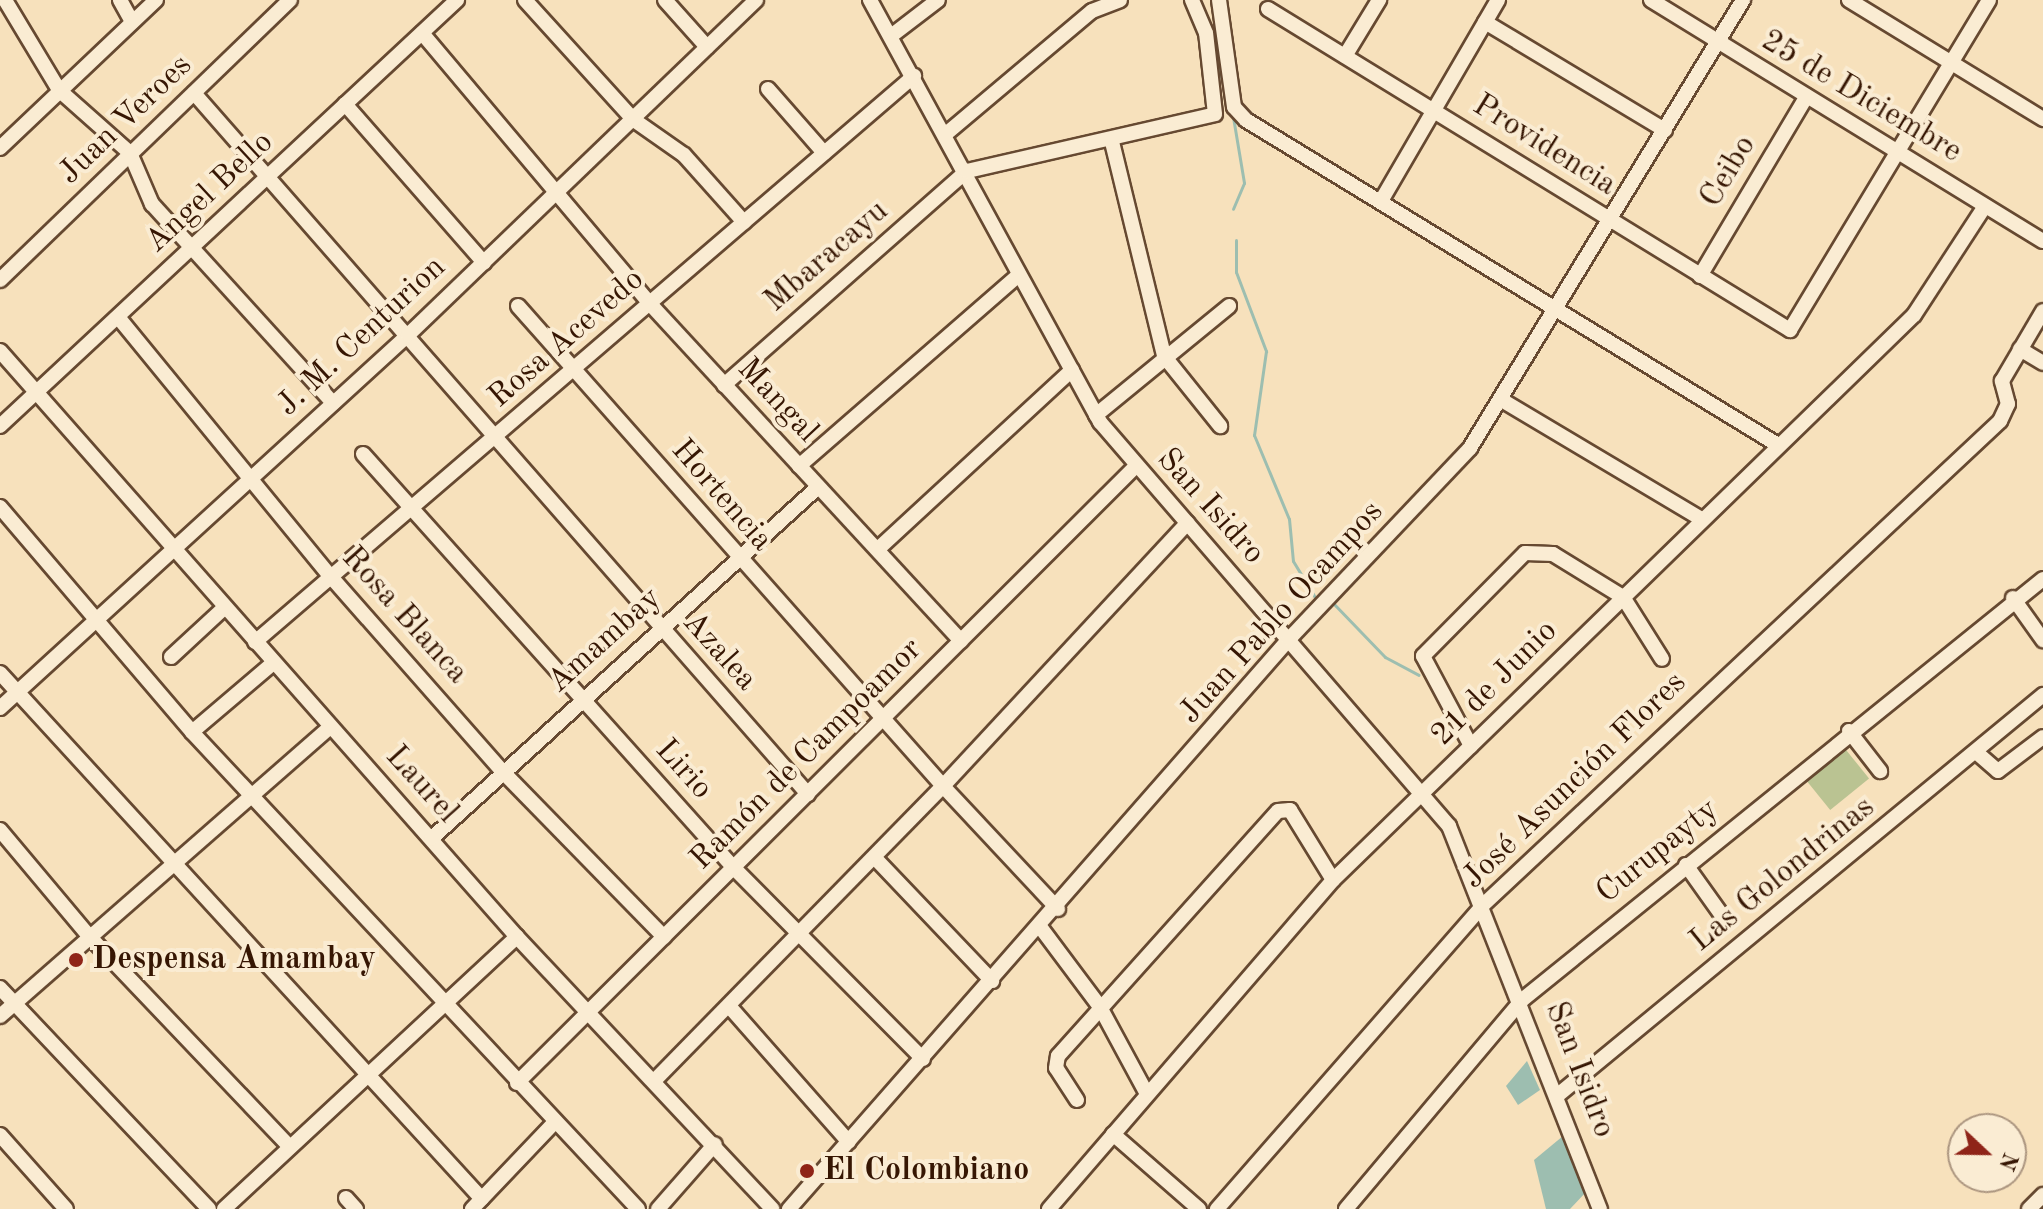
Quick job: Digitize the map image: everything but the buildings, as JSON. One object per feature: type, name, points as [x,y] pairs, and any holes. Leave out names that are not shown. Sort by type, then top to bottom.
[{"type":"street","points":[[5,0],[59,90],[130,153],[152,204],[333,403]]},
{"type":"street","points":[[120,0],[132,22]]},
{"type":"street","points":[[0,148],[156,0]]},
{"type":"street","name":"Juan Veroes","points":[[0,280],[290,0]]},
{"type":"street","name":"Angel Bello","points":[[0,426],[457,0]]},
{"type":"street","points":[[525,0],[634,120],[684,155],[744,222]]},
{"type":"street","points":[[665,0],[707,47]]},
{"type":"street","name":"J. M. Centurion","points":[[0,708],[408,335],[756,0]]},
{"type":"street","name":"San Isidro","points":[[870,0],[947,133],[1019,275],[1096,415],[1135,467],[1425,792],[1461,849],[1522,1000],[1600,1209]]},
{"type":"street","points":[[891,36],[938,0]]},
{"type":"street","points":[[947,133],[1092,11],[1120,0]]},
{"type":"street","points":[[967,171],[1112,142],[1218,110],[1206,33],[1192,0]]},
{"type":"street","points":[[1219,0],[1236,111],[1778,445]]},
{"type":"street","points":[[1345,56],[1379,0]]},
{"type":"street","points":[[1381,201],[1498,0]]},
{"type":"street","name":"25 de Diciembre","points":[[1651,0],[2043,241]]},
{"type":"street","name":"Juan Pablo Ocampos","points":[[789,1209],[1058,909],[1289,639],[1470,448],[1743,0]]},
{"type":"street","points":[[1849,0],[2043,119]]},
{"type":"street","points":[[1897,152],[1989,0]]},
{"type":"street","name":"Providencia","points":[[1268,9],[1790,330],[1897,152]]},
{"type":"street","points":[[1485,22],[1665,130]]},
{"type":"street","name":"Mangal","points":[[422,33],[651,305],[961,641]]},
{"type":"street","name":"Rosa Acevedo","points":[[255,642],[413,510],[914,76]]},
{"type":"street","points":[[768,89],[824,153]]},
{"type":"street","name":"Azalea","points":[[194,93],[408,335],[492,441],[808,794]]},
{"type":"street","name":"Ceibo","points":[[1700,276],[1807,96]]},
{"type":"street","points":[[345,104],[484,263]]},
{"type":"street","points":[[1112,142],[1164,356],[1220,426]]},
{"type":"street","name":"Mbaracayu","points":[[724,385],[967,171]]},
{"type":"street","name":"21 de Junio","points":[[1049,1209],[1333,880],[1914,315],[1985,206]]},
{"type":"street","points":[[799,466],[1019,275]]},
{"type":"street","name":"Hortencia","points":[[518,306],[883,722],[1058,909]]},
{"type":"street","points":[[1096,415],[1164,356],[1229,306]]},
{"type":"street","points":[[2043,311],[2020,349],[2043,363]]},
{"type":"street","name":"Rosa Blanca","points":[[118,317],[248,480],[332,578],[504,773],[664,937]]},
{"type":"street","name":"José Asunción Flores","points":[[1217,1209],[1483,905],[2000,421],[2008,404],[2002,381],[2020,349]]},
{"type":"street","name":"Laurel","points":[[0,351],[517,937],[656,1079],[772,1209]]},
{"type":"street","points":[[878,549],[1072,370]]},
{"type":"street","points":[[1500,399],[1701,519]]},
{"type":"street","name":"Lirio","points":[[363,454],[733,867],[923,1059]]},
{"type":"street","name":"Ramón de Campoamor","points":[[517,1083],[883,722],[1135,467]]},
{"type":"street","name":"Amambay","points":[[432,838],[581,699],[818,487]]},
{"type":"street","points":[[0,507],[192,732],[517,1083],[552,1125],[638,1209]]},
{"type":"street","points":[[656,1079],[875,858],[1187,523]]},
{"type":"street","points":[[1471,746],[1422,664],[1435,637],[1525,553],[1538,549],[1623,597],[1662,659]]},
{"type":"street","name":"Curupayty","points":[[1346,1209],[1522,1000],[2013,598],[2043,579]]},
{"type":"street","points":[[2013,598],[2043,640]]},
{"type":"street","points":[[171,657],[224,608]]},
{"type":"street","points":[[192,732],[273,663]]},
{"type":"street","points":[[0,673],[477,1204],[552,1125]]},
{"type":"street","name":"Las Golondrinas","points":[[1558,1095],[2043,695]]},
{"type":"street","points":[[0,1016],[330,727]]},
{"type":"street","points":[[1849,731],[1880,771]]},
{"type":"street","points":[[1976,752],[1998,771],[2043,737]]},
{"type":"street","points":[[1077,1100],[1055,1063],[1100,1007],[1278,811],[1290,810],[1333,880]]},
{"type":"street","points":[[0,830],[89,936],[290,1147]]},
{"type":"street","points":[[875,858],[992,981]]},
{"type":"street","points":[[1686,865],[1721,914]]},
{"type":"street","points":[[1041,928],[1100,1007],[1147,1094]]},
{"type":"street","points":[[225,1209],[517,937]]},
{"type":"street","points":[[0,988],[209,1209]]},
{"type":"street","points":[[729,1006],[849,1142]]},
{"type":"street","points":[[1113,1134],[1199,1209]]},
{"type":"street","points":[[0,1135],[66,1209]]},
{"type":"street","points":[[658,1209],[715,1144]]},
{"type":"street","points":[[2029,1209],[2043,1195]]},
{"type":"green space","points":[[1842,745],[1869,778],[1830,810],[1803,776]]},
{"type":"shaded area","points":[[1527,1061],[1540,1090],[1518,1105],[1506,1086]]},
{"type":"shaded area","points":[[1563,1136],[1587,1191],[1570,1209],[1546,1209],[1534,1160]]},
{"type":"waterway","points":[[1216,62],[1226,91]]},
{"type":"waterway","points":[[1233,117],[1244,183],[1233,209]]},
{"type":"waterway","points":[[1236,240],[1236,272],[1266,351],[1254,435],[1289,519],[1293,561],[1316,599]]},
{"type":"waterway","points":[[1333,603],[1385,657],[1419,675]]},
{"type":"place","name":"Despensa Amambay","points":[[76,960]]},
{"type":"place","name":"El Colombiano","points":[[807,1171]]}]
